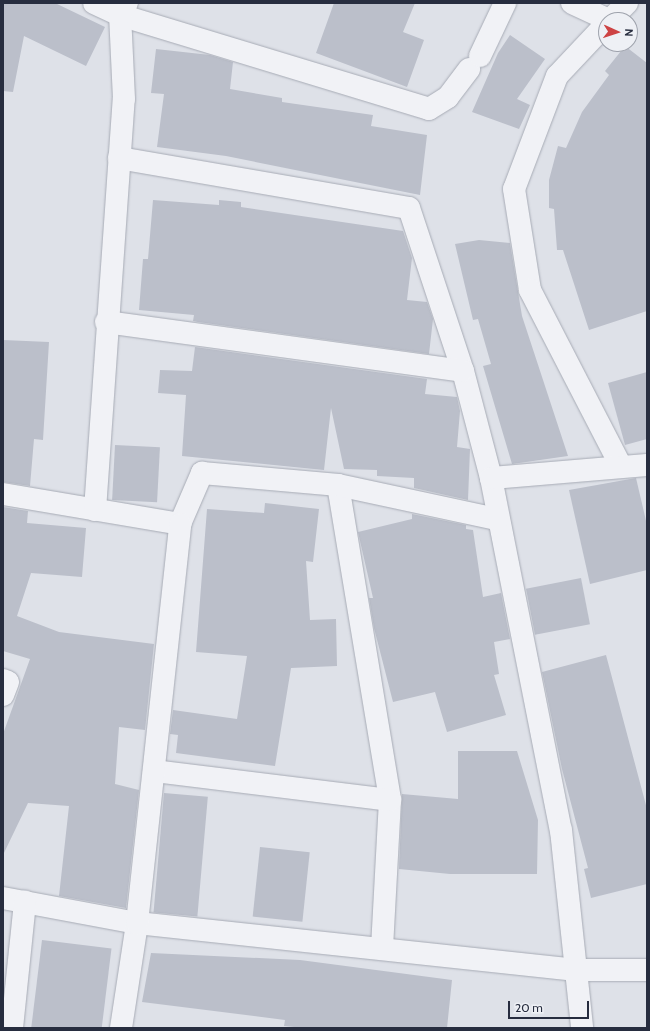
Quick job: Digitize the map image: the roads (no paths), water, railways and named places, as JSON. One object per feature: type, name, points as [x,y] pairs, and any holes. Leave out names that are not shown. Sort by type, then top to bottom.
[{"type":"street","points":[[94,3],[123,9],[429,109],[448,97],[475,62],[505,3]]},
{"type":"street","points":[[572,3],[598,15]]},
{"type":"street","points":[[618,12],[626,3]]},
{"type":"street","points":[[95,510],[106,322],[124,99],[123,9]]},
{"type":"street","points":[[598,32],[556,76],[514,189],[530,290],[620,464]]},
{"type":"street","points":[[119,158],[409,208],[463,371],[491,478],[497,519],[561,830],[582,1028]]},
{"type":"street","points":[[106,322],[463,371]]},
{"type":"street","points":[[491,478],[620,464],[646,468]]},
{"type":"street","points":[[121,1028],[137,923],[180,524],[202,473],[338,484],[497,519]]},
{"type":"street","points":[[338,484],[390,800],[382,949]]},
{"type":"street","points":[[3,494],[180,524]]},
{"type":"street","points":[[3,680],[8,682],[3,695]]},
{"type":"street","points":[[154,771],[390,800]]},
{"type":"street","points":[[3,898],[137,923],[576,970],[647,970]]},
{"type":"street","points":[[12,1028],[25,902]]}]
